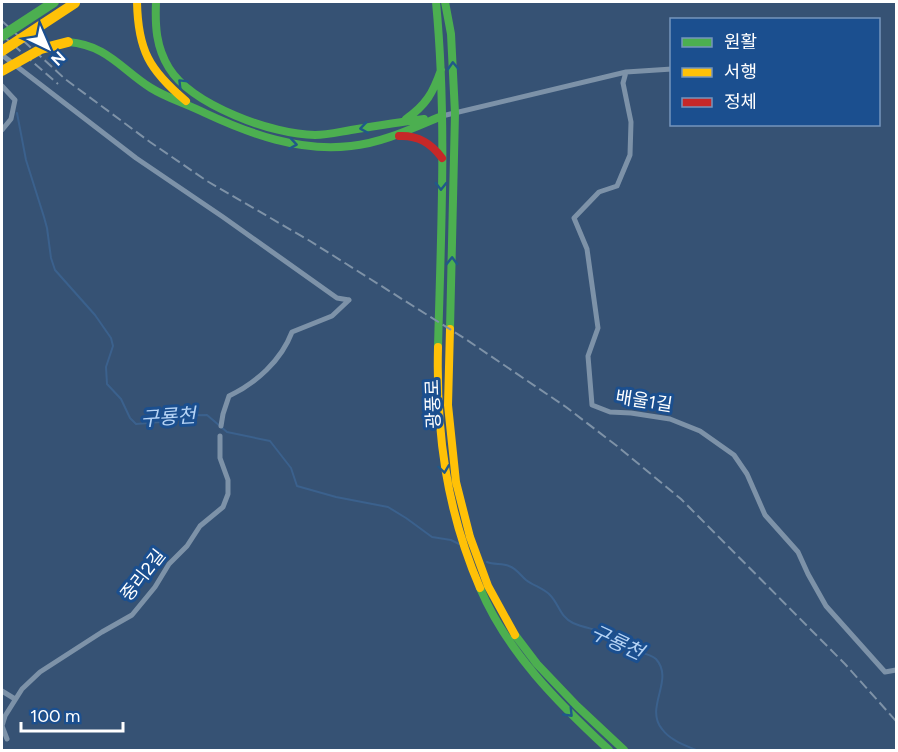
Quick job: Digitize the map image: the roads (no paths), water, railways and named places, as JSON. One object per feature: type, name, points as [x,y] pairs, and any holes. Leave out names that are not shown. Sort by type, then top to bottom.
[{"type":"main road","points":[[2,35],[48,2]]},
{"type":"main road","points":[[2,35],[54,2]]},
{"type":"main road","points":[[2,53],[77,2]]},
{"type":"main road","points":[[137,2],[138,36],[153,68],[172,89],[198,110]]},
{"type":"main road","points":[[158,2],[156,15],[159,49],[174,75],[196,96],[236,116],[261,126],[313,135],[442,116]]},
{"type":"main road","name":"광풍로","points":[[436,2],[442,116],[438,399],[441,447],[453,511],[471,567],[483,594],[505,634],[528,668],[568,712],[603,745],[624,750]]},
{"type":"main road","name":"광풍로","points":[[445,2],[451,34],[455,113],[448,405],[456,482],[470,537],[488,586],[512,631],[537,664],[577,706],[603,745]]},
{"type":"main road","points":[[2,71],[36,50],[54,44],[83,42],[100,49],[162,94],[252,132],[295,145],[352,146],[408,130],[442,116]]},
{"type":"main road","points":[[400,122],[427,103],[441,70]]},
{"type":"main road","points":[[383,138],[415,136],[430,144],[442,158]]},
{"type":"street","points":[[2,53],[136,158],[338,298],[349,300],[332,316],[292,332],[288,344],[277,359],[244,389],[229,396],[221,426]]},
{"type":"street","points":[[442,116],[626,72],[670,69]]},
{"type":"street","name":"배울1길","points":[[626,72],[623,83],[631,122],[630,155],[617,186],[600,192],[574,218],[587,249],[598,328],[588,356],[592,405],[610,412],[631,412],[670,419],[700,431],[734,454],[747,474],[765,516],[798,552],[826,606],[885,672],[897,670]]},
{"type":"street","points":[[2,86],[15,100],[10,119],[2,130]]},
{"type":"street","name":"중리2길","points":[[2,726],[3,716],[22,689],[40,672],[132,615],[155,587],[169,564],[187,546],[200,526],[223,507],[228,494],[228,480],[220,458],[220,436]]},
{"type":"street","points":[[2,691],[15,699]]},
{"type":"street","points":[[2,726],[7,739]]},
{"type":"waterway","name":"구룡천","points":[[17,113],[26,160],[47,228],[55,270],[95,315],[111,338],[113,346],[106,367],[107,384],[121,399],[130,418],[136,424],[161,422],[169,416],[207,415],[227,432],[270,441],[291,468],[297,486],[336,497],[388,507],[432,537],[451,540],[459,544]]},
{"type":"waterway","name":"구룡천","points":[[487,562],[506,565],[514,569],[526,580],[550,595],[562,614],[573,623],[608,634],[628,647],[656,659],[661,667],[662,676],[657,703],[657,721],[669,736],[696,750]]},
{"type":"railway","points":[[2,21],[65,79],[150,142],[207,181],[310,241],[467,340],[566,407],[617,446],[681,499],[845,664],[896,721]]},
{"type":"railway","points":[[2,35],[58,84]]}]
